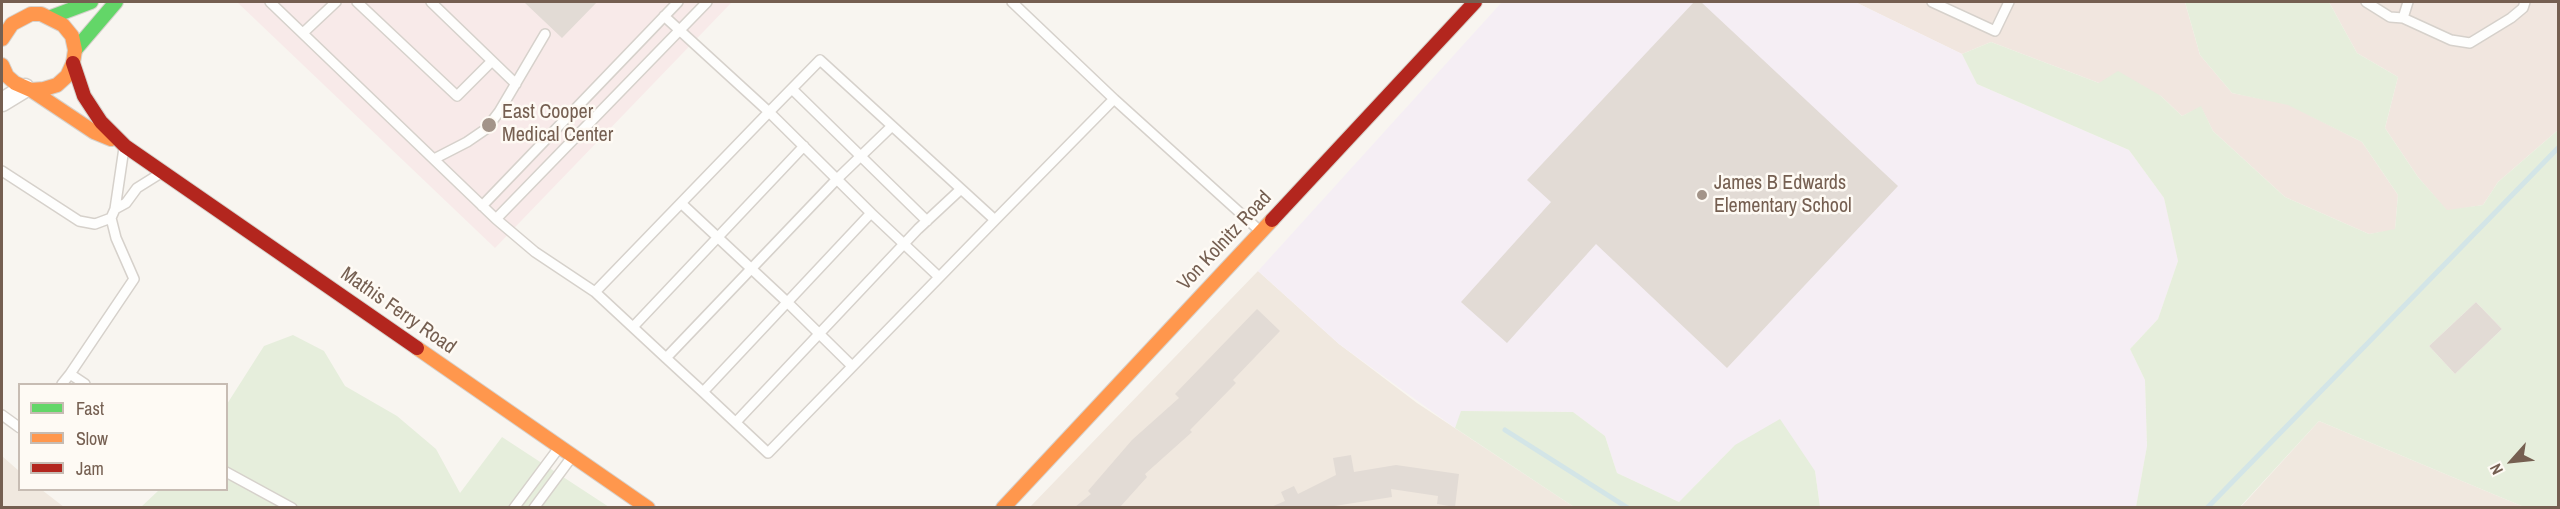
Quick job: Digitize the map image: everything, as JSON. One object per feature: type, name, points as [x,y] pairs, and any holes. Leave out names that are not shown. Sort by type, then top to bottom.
[{"type":"main road","points":[[2,39],[12,24],[30,14],[51,17],[91,2]]},
{"type":"main road","points":[[28,89],[45,89],[57,85],[67,75],[74,57],[116,2]]},
{"type":"main road","name":"Von Kolnitz Road","points":[[1003,507],[1475,2]]},
{"type":"main road","points":[[2,17],[21,18]]},
{"type":"main road","name":"Mathis Ferry Road","points":[[51,17],[63,25],[72,36],[74,57],[84,96],[101,123],[124,146]]},
{"type":"main road","name":"Mathis Ferry Road","points":[[2,66],[7,76],[94,132],[124,146],[648,507]]},
{"type":"street","points":[[2,102],[28,89]]},
{"type":"lane","points":[[270,2],[496,219],[535,252],[596,292],[768,453],[1114,99]]},
{"type":"lane","points":[[303,33],[336,2]]},
{"type":"lane","points":[[357,2],[457,96],[492,61]]},
{"type":"lane","points":[[431,2],[516,84]]},
{"type":"lane","points":[[482,206],[678,2]]},
{"type":"lane","points":[[496,219],[707,2]]},
{"type":"lane","points":[[1012,2],[1260,232]]},
{"type":"lane","points":[[1932,2],[1952,6],[1995,31],[2009,2]]},
{"type":"lane","points":[[2366,2],[2390,17],[2403,18],[2451,40],[2470,43],[2511,18],[2523,8],[2525,2]]},
{"type":"lane","points":[[2403,18],[2408,2]]},
{"type":"lane","points":[[664,16],[769,112],[939,277]]},
{"type":"lane","points":[[434,159],[486,129],[499,112],[545,34]]},
{"type":"lane","points":[[596,292],[820,60],[995,220]]},
{"type":"lane","points":[[792,89],[927,221]]},
{"type":"lane","points":[[666,358],[837,179],[892,126]]},
{"type":"lane","points":[[63,383],[134,279],[116,238],[113,213],[124,146]]},
{"type":"lane","points":[[633,327],[804,146]]},
{"type":"lane","points":[[2,171],[79,221],[95,224],[126,203],[137,188],[162,172]]},
{"type":"lane","points":[[736,422],[904,244],[961,189]]},
{"type":"lane","points":[[682,204],[788,302],[852,366]]},
{"type":"lane","points":[[703,392],[871,213]]},
{"type":"lane","points":[[70,374],[84,383]]},
{"type":"lane","points":[[2,415],[18,427]]},
{"type":"lane","points":[[514,507],[559,447]]},
{"type":"lane","points":[[534,507],[572,456]]},
{"type":"lane","points":[[228,472],[292,507]]},
{"type":"shaded area","name":"East Cooper Medical Center","points":[[237,2],[732,2],[495,248]]},
{"type":"shaded area","points":[[1502,2],[1855,2],[1962,54],[1977,84],[2129,150],[2164,198],[2178,261],[2158,319],[2130,349],[2145,380],[2147,446],[2136,508],[1820,507],[1815,471],[1735,445],[1679,502],[1617,473],[1605,436],[1573,412],[1462,411],[1455,428],[1339,344],[1258,271]]},
{"type":"shaded area","points":[[1855,2],[2185,2],[2200,55],[2232,93],[2288,104],[2362,142],[2398,195],[2395,230],[2369,234],[2285,197],[2213,131],[2201,107],[2182,116],[2161,96],[2099,83],[1991,42],[1962,54]]},
{"type":"shaded area","points":[[2329,2],[2558,2],[2558,130],[2498,182],[2483,205],[2447,211],[2418,177],[2385,128],[2398,77],[2357,53]]},
{"type":"shaded area","points":[[1258,271],[1339,344],[1417,403],[1574,507],[1029,508]]},
{"type":"shaded area","points":[[2319,421],[2524,507],[2240,508]]},
{"type":"shaded area","points":[[2,456],[18,470],[18,491],[43,491],[64,507],[2,507]]},
{"type":"green space","points":[[2185,2],[2329,2],[2357,53],[2398,77],[2385,128],[2418,177],[2447,210],[2483,205],[2498,182],[2558,130],[2558,507],[2524,507],[2319,421],[2240,507],[2136,507],[2147,446],[2145,380],[2130,349],[2158,319],[2178,261],[2164,198],[2129,150],[1977,84],[1962,54],[1991,42],[2099,83],[2118,71],[2161,96],[2182,116],[2201,106],[2213,131],[2285,197],[2369,234],[2395,229],[2398,195],[2362,142],[2288,105],[2232,93],[2200,55]],"holes":[[[2476,302],[2502,329],[2455,374],[2429,346]]]},
{"type":"green space","points":[[293,335],[324,351],[345,386],[397,416],[436,449],[460,493],[502,437],[609,507],[140,508],[158,491],[228,491],[228,402],[264,346]]},
{"type":"green space","points":[[1461,411],[1573,412],[1605,436],[1617,473],[1679,502],[1735,445],[1780,419],[1815,471],[1820,507],[1574,507],[1455,428]]},
{"type":"building","points":[[524,2],[597,2],[562,38]]},
{"type":"building","points":[[1694,2],[1701,2],[1898,186],[1727,368],[1596,244],[1507,343],[1461,302],[1551,202],[1527,180]]},
{"type":"building","points":[[2476,302],[2502,329],[2455,374],[2429,346]]},
{"type":"building","points":[[1257,309],[1280,331],[1233,380],[1236,383],[1190,430],[1192,432],[1145,474],[1147,477],[1120,507],[1075,507],[1091,494],[1088,491],[1132,440],[1179,398],[1175,394]]},
{"type":"building","points":[[1351,455],[1354,472],[1396,465],[1459,474],[1455,507],[1437,504],[1438,496],[1391,489],[1392,497],[1328,507],[1271,507],[1285,501],[1281,492],[1294,486],[1298,494],[1336,475],[1333,458]]},
{"type":"waterway","points":[[2207,508],[2558,148]]},
{"type":"waterway","points":[[1505,430],[1628,508]]},
{"type":"traffic: fast","points":[[51,17],[91,2]]},
{"type":"traffic: fast","points":[[75,50],[116,2]]},
{"type":"traffic: slow","points":[[2,39],[12,24],[31,14],[41,14],[63,25],[72,36],[75,50],[73,63],[67,76],[57,85],[44,89],[31,90],[15,83],[7,76],[2,65]]},
{"type":"traffic: slow","points":[[31,90],[94,132],[111,139]]},
{"type":"traffic: slow","points":[[1003,508],[1272,220]]},
{"type":"traffic: slow","points":[[417,348],[648,508]]},
{"type":"traffic: jam","points":[[1272,220],[1475,2]]},
{"type":"traffic: jam","points":[[73,63],[84,96],[101,122],[125,146],[417,348]]},
{"type":"place","name":"East Cooper Medical Center","points":[[489,125]]},
{"type":"place","name":"James B Edwards Elementary School","points":[[1702,195]]}]
